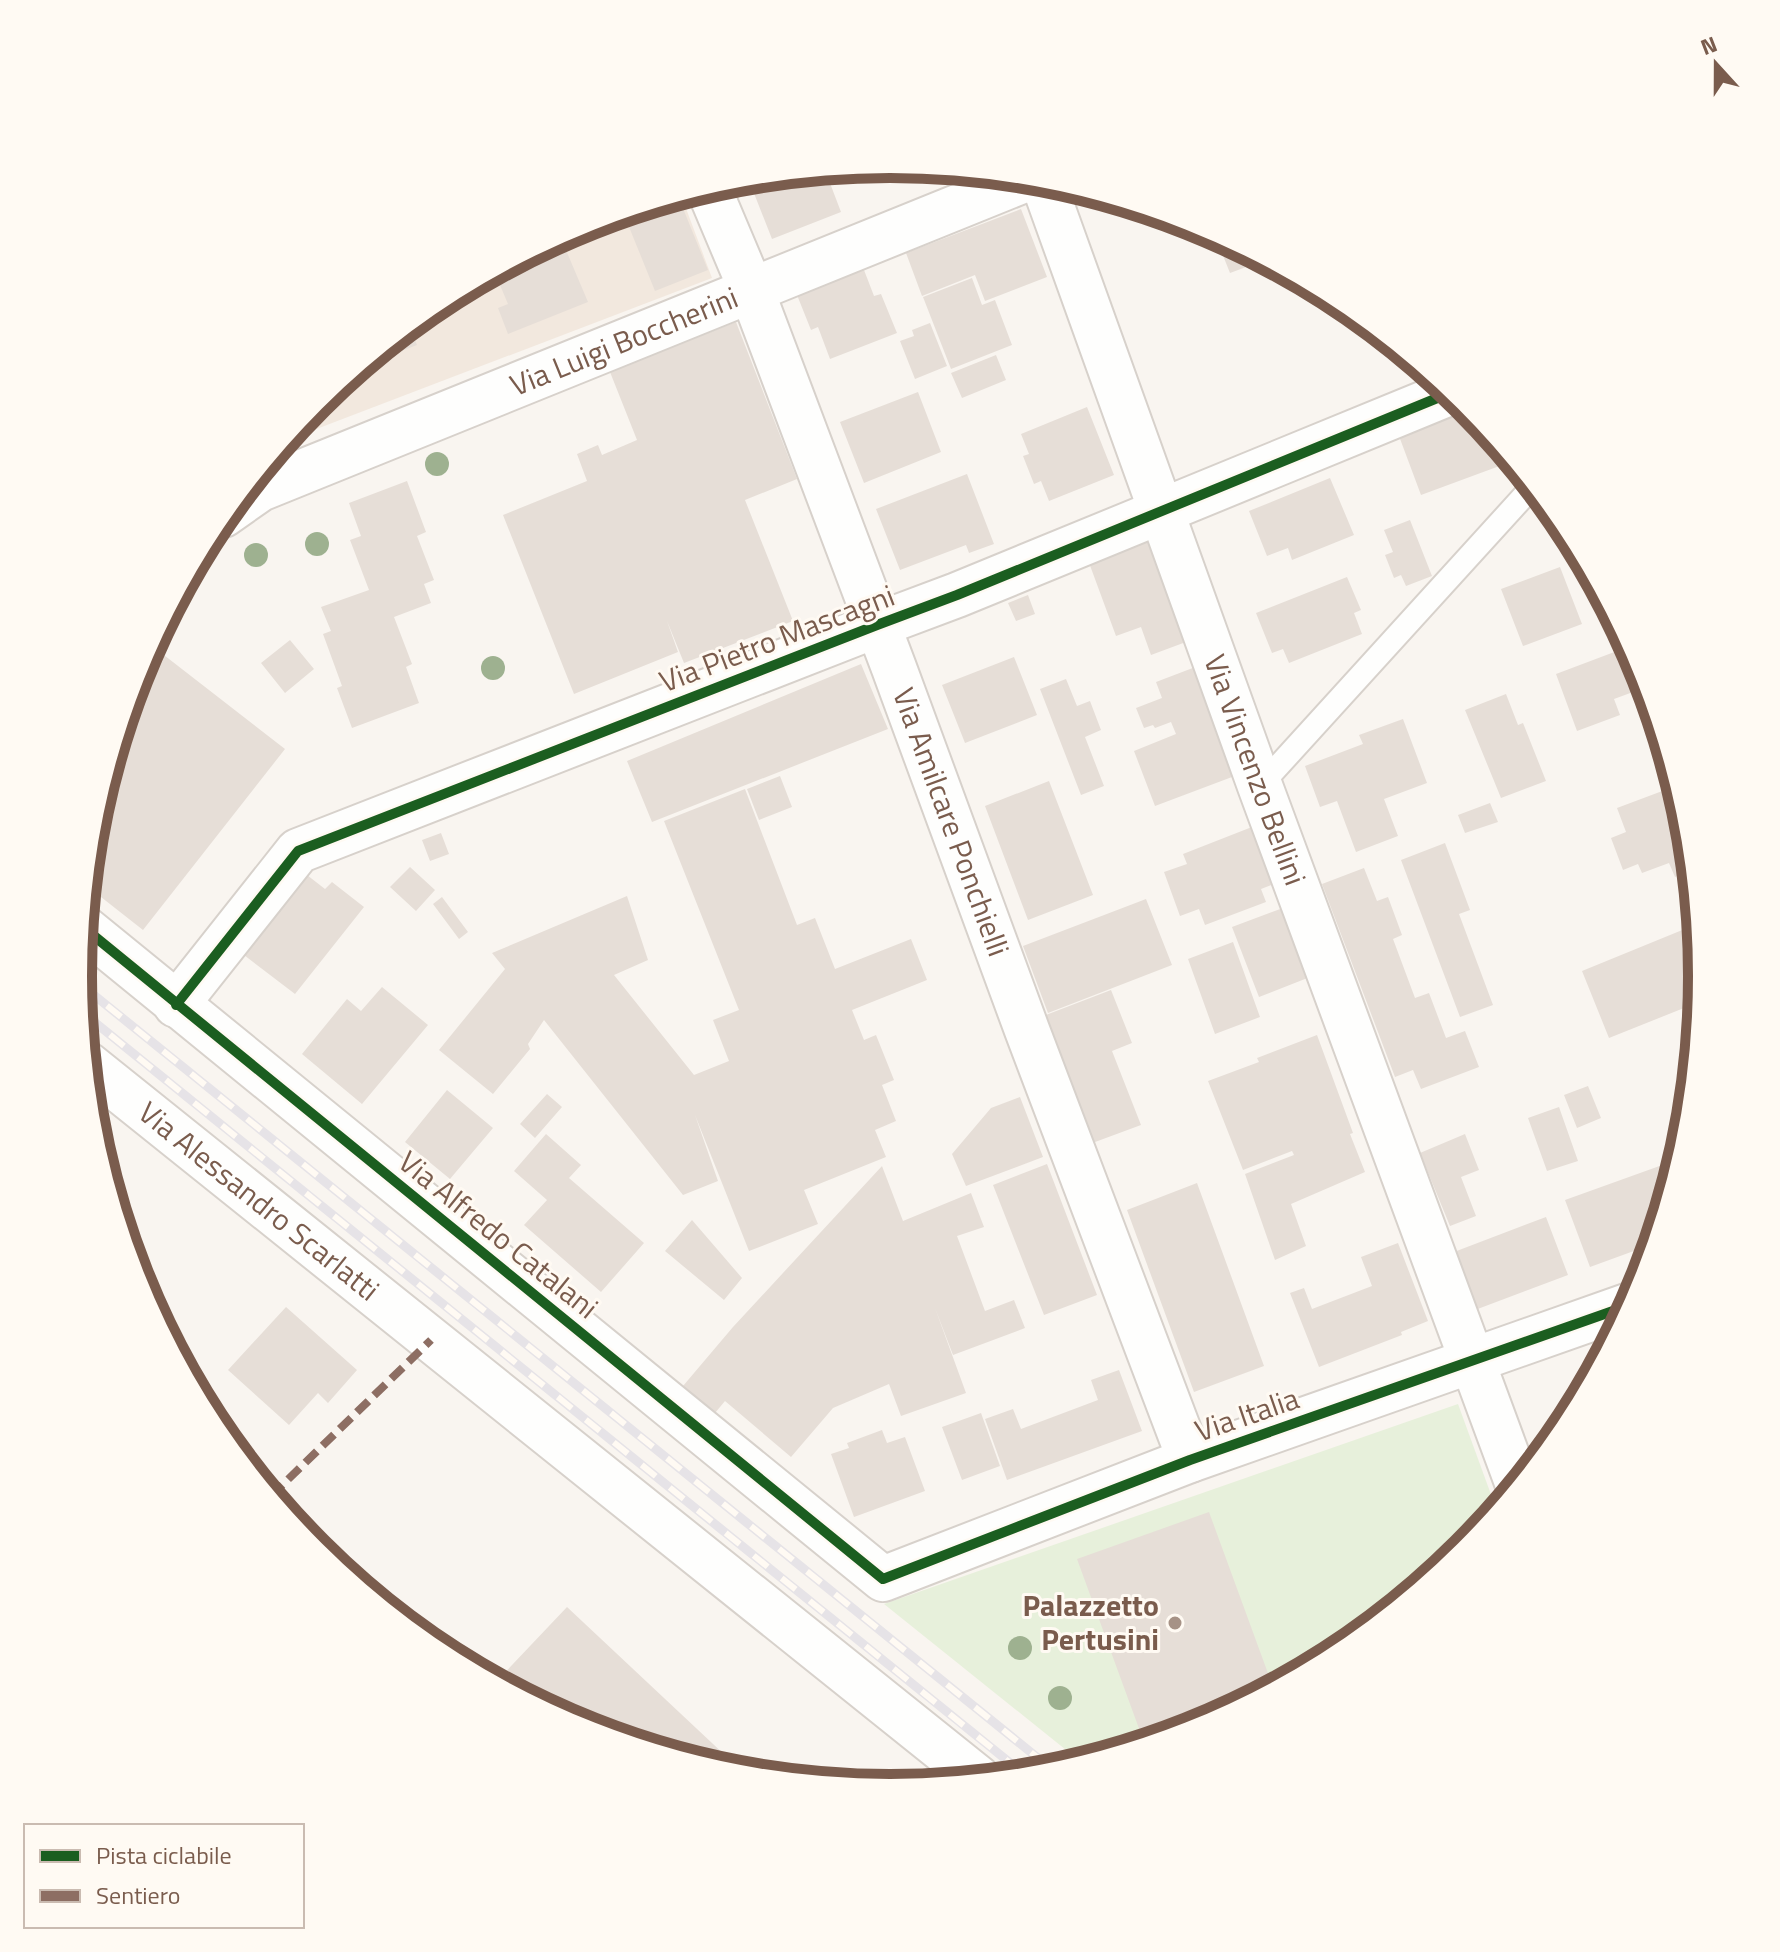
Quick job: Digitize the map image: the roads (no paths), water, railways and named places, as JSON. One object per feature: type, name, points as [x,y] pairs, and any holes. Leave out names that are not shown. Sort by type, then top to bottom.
[{"type":"street","name":"Via Luigi Boccherini","points":[[255,492],[1007,187]]},
{"type":"street","name":"Via Vincenzo Bellini","points":[[1047,193],[1260,786],[1514,1473]]},
{"type":"street","name":"Via Amilcare Ponchielli","points":[[713,198],[751,289],[1190,1460]]},
{"type":"street","name":"Via Pietro Mascagni","points":[[176,1005],[298,851],[957,595],[1439,397]]},
{"type":"street","name":"Via Alfredo Catalani","points":[[94,936],[883,1579]]},
{"type":"street","name":"Via Alessandro Scarlatti","points":[[98,1073],[967,1770]]},
{"type":"street","name":"Via Italia","points":[[883,1579],[1190,1460],[1614,1311]]},
{"type":"lane","points":[[1260,786],[1526,494]]},
{"type":"railway","points":[[93,994],[1040,1760]]},
{"type":"railway","points":[[94,1022],[1012,1764]]},
{"type":"place","name":"Palazzetto Pertusini","points":[[1175,1623]]}]
